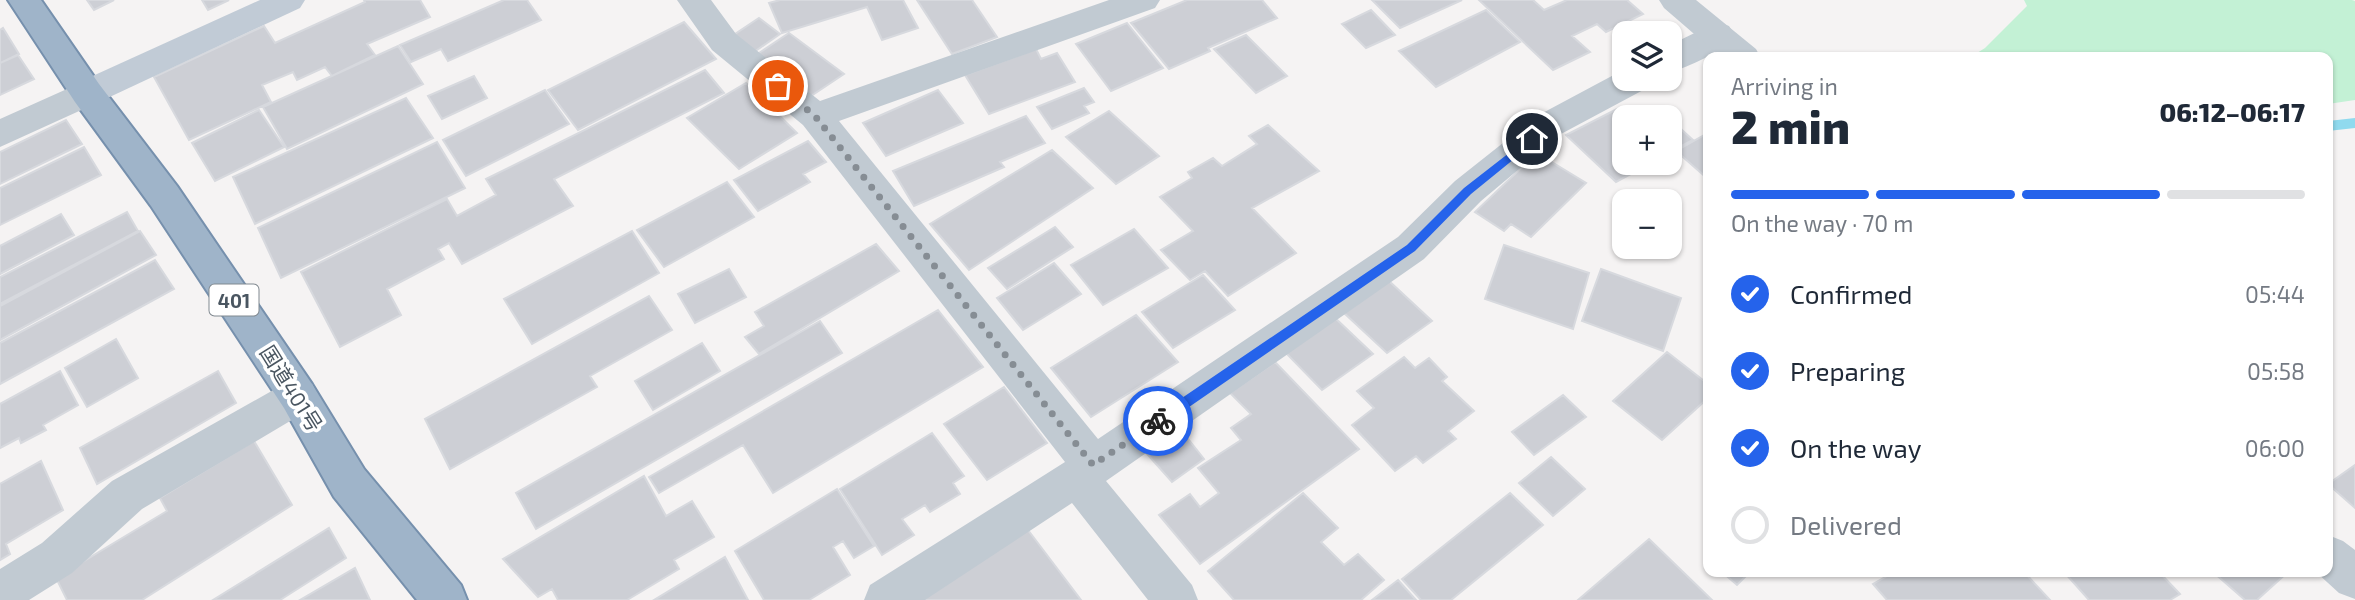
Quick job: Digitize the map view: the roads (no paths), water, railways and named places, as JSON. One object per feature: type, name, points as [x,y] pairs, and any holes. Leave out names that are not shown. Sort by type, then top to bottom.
[{"type":"highway","name":"国道401号","points":[[24,0],[87,93],[164,195],[298,396],[349,483],[445,600]]},
{"type":"main road","points":[[87,93],[289,0]]},
{"type":"street","points":[[693,0],[724,42],[815,116],[1085,471],[1176,600]]},
{"type":"street","points":[[815,116],[1144,0]]},
{"type":"street","points":[[1675,0],[1737,52]]},
{"type":"street","points":[[1682,53],[1717,34]]},
{"type":"street","points":[[886,600],[1085,471],[1411,248],[1468,191],[1549,125],[1613,91]]},
{"type":"street","points":[[0,134],[87,93]]},
{"type":"street","points":[[0,593],[57,558],[127,495],[298,396]]},
{"type":"street","points":[[2333,559],[2355,578]]},
{"type":"waterway","points":[[2333,125],[2355,123]]}]
